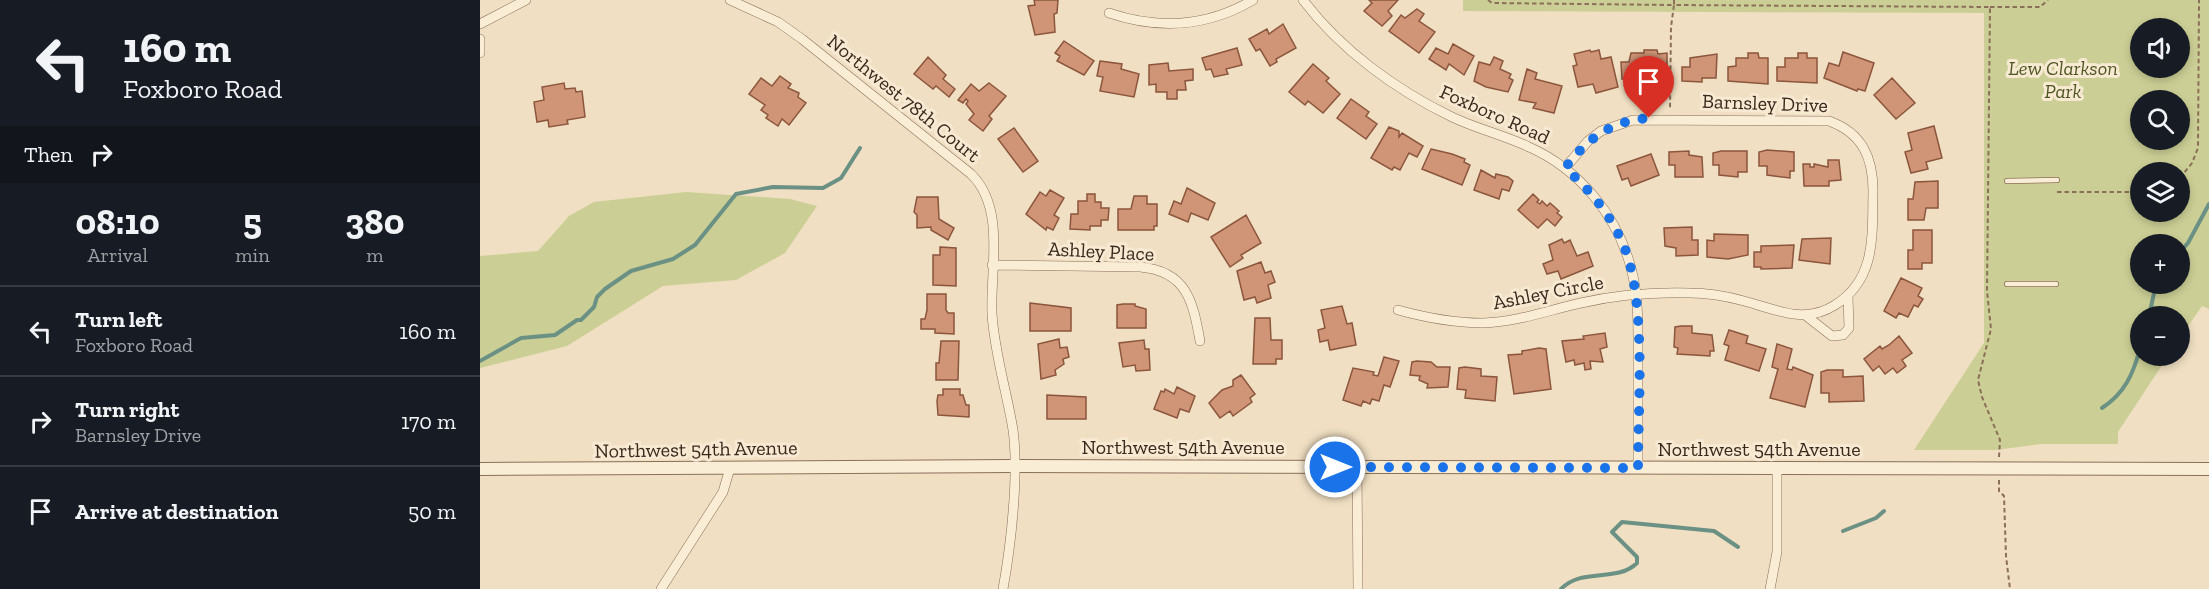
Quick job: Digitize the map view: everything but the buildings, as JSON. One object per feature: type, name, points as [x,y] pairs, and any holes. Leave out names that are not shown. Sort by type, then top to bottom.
[{"type":"street","points":[[480,24],[526,0]]},
{"type":"street","name":"Northwest 78th Court","points":[[730,0],[757,11],[794,33],[978,181],[990,205],[993,324],[1013,432],[1008,558],[1003,589]]},
{"type":"street","points":[[1109,13],[1151,24],[1174,25],[1216,17],[1253,0]]},
{"type":"street","name":"Foxboro Road","points":[[1303,0],[1335,36],[1391,82],[1453,118],[1528,146],[1565,168],[1599,202],[1613,224],[1632,271],[1638,315],[1638,468]]},
{"type":"street","points":[[480,39],[480,53]]},
{"type":"street","name":"Barnsley Drive","points":[[1565,168],[1588,141],[1616,124],[1632,120],[1816,119],[1840,125],[1860,141],[1871,165],[1872,241],[1866,270],[1848,296],[1829,309],[1805,315]]},
{"type":"street","name":"Ashley Place","points":[[992,266],[1140,267],[1161,272],[1173,278],[1191,299],[1200,341]]},
{"type":"street","name":"Ashley Circle","points":[[1398,310],[1432,319],[1486,323],[1513,320],[1584,302],[1668,293],[1719,295],[1782,313],[1805,315]]},
{"type":"street","points":[[1805,315],[1832,336],[1843,335],[1850,328],[1848,296]]},
{"type":"street","name":"Northwest 54th Avenue","points":[[480,469],[1013,466],[2209,469]]},
{"type":"street","points":[[1358,467],[1358,589]]},
{"type":"street","points":[[661,589],[723,492],[730,468]]},
{"type":"street","points":[[1770,589],[1776,552],[1777,468]]},
{"type":"lane","points":[[2007,181],[2057,180]]},
{"type":"lane","points":[[2007,284],[2056,284]]},
{"type":"path","points":[[1488,0],[1492,3],[1990,7],[2040,7],[2049,0]]},
{"type":"path","points":[[1670,118],[1671,27],[1674,0]]},
{"type":"path","points":[[2190,166],[2198,148],[2199,0]]},
{"type":"path","points":[[1990,7],[1987,291],[1991,329],[1978,380],[1982,398],[2000,440],[1999,491],[2004,496],[2006,556],[2010,589]]},
{"type":"path","points":[[2057,192],[2130,192]]},
{"type":"green space","name":"Lew Clarkson Park","points":[[1463,0],[2209,0],[2209,309],[2202,306],[2190,323],[2190,306],[2130,306],[2130,366],[2161,366],[2118,432],[2118,444],[2041,444],[1995,450],[1914,450],[1984,343],[1984,13],[1463,11]]},
{"type":"green space","points":[[686,192],[790,199],[817,206],[785,253],[736,280],[663,286],[567,346],[480,368],[480,256],[538,251],[569,216],[594,202]]},
{"type":"waterway","points":[[480,361],[521,338],[555,335],[577,320],[581,320],[594,307],[597,297],[605,289],[631,271],[673,259],[695,245],[736,194],[773,187],[823,188],[841,178],[860,148]]},
{"type":"waterway","points":[[2190,239],[2209,204]]},
{"type":"waterway","points":[[2151,306],[2154,294]]},
{"type":"waterway","points":[[2102,408],[2117,396],[2134,366]]},
{"type":"waterway","points":[[1843,531],[1876,518],[1884,511]]},
{"type":"waterway","points":[[1561,589],[1569,582],[1579,578],[1620,572],[1637,563],[1637,557],[1612,532],[1622,522],[1714,531],[1738,547]]},
{"type":"route","points":[[1335,467],[1638,468],[1638,315],[1632,271],[1624,246],[1599,202],[1565,168],[1588,141],[1601,131],[1616,124],[1649,118]]}]
